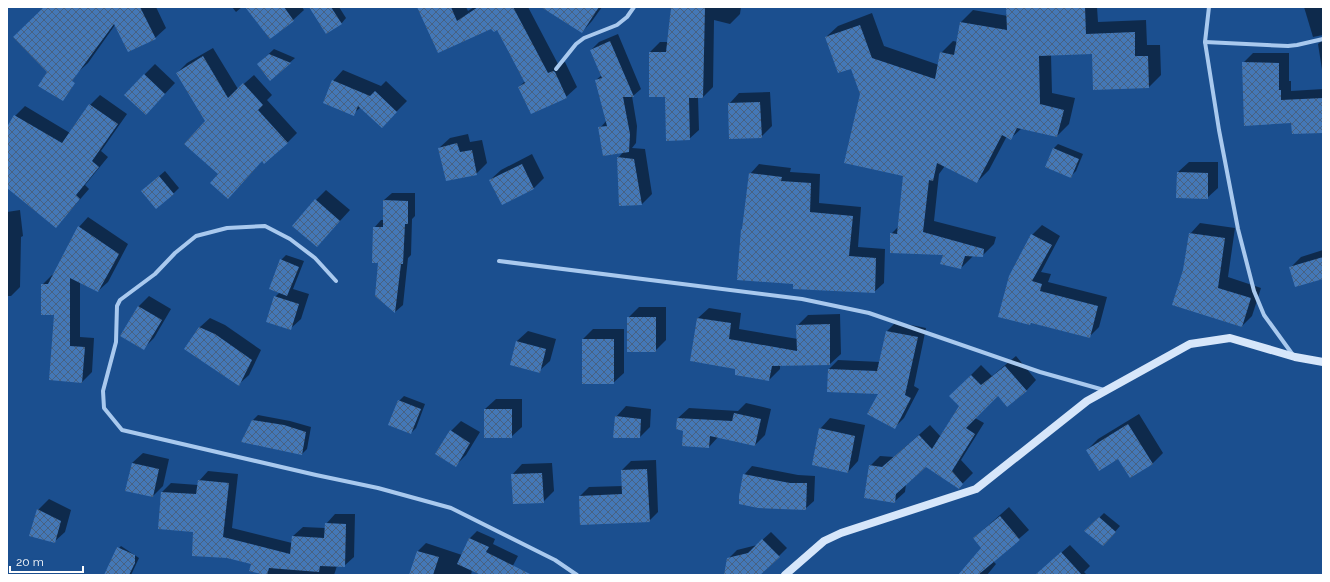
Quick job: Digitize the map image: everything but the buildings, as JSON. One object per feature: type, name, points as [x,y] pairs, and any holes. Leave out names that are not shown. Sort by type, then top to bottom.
[{"type":"street","points":[[556,68],[576,44],[584,38],[617,25],[627,17],[634,7]]},
{"type":"street","points":[[1208,7],[1205,42],[1219,130],[1238,229],[1254,291],[1264,315],[1295,356]]},
{"type":"street","points":[[1205,42],[1288,46],[1323,39]]},
{"type":"street","points":[[336,281],[315,258],[290,239],[265,226],[227,228],[196,236],[175,253],[155,274],[120,300],[117,306],[116,342],[103,391],[104,408],[122,430],[378,488],[451,508],[555,560],[577,575]]},
{"type":"street","points":[[499,260],[802,300],[869,313],[1040,372],[1106,391]]},
{"type":"street","points":[[785,575],[824,541],[841,533],[976,489],[1086,402],[1190,344],[1230,338],[1323,362]]}]
